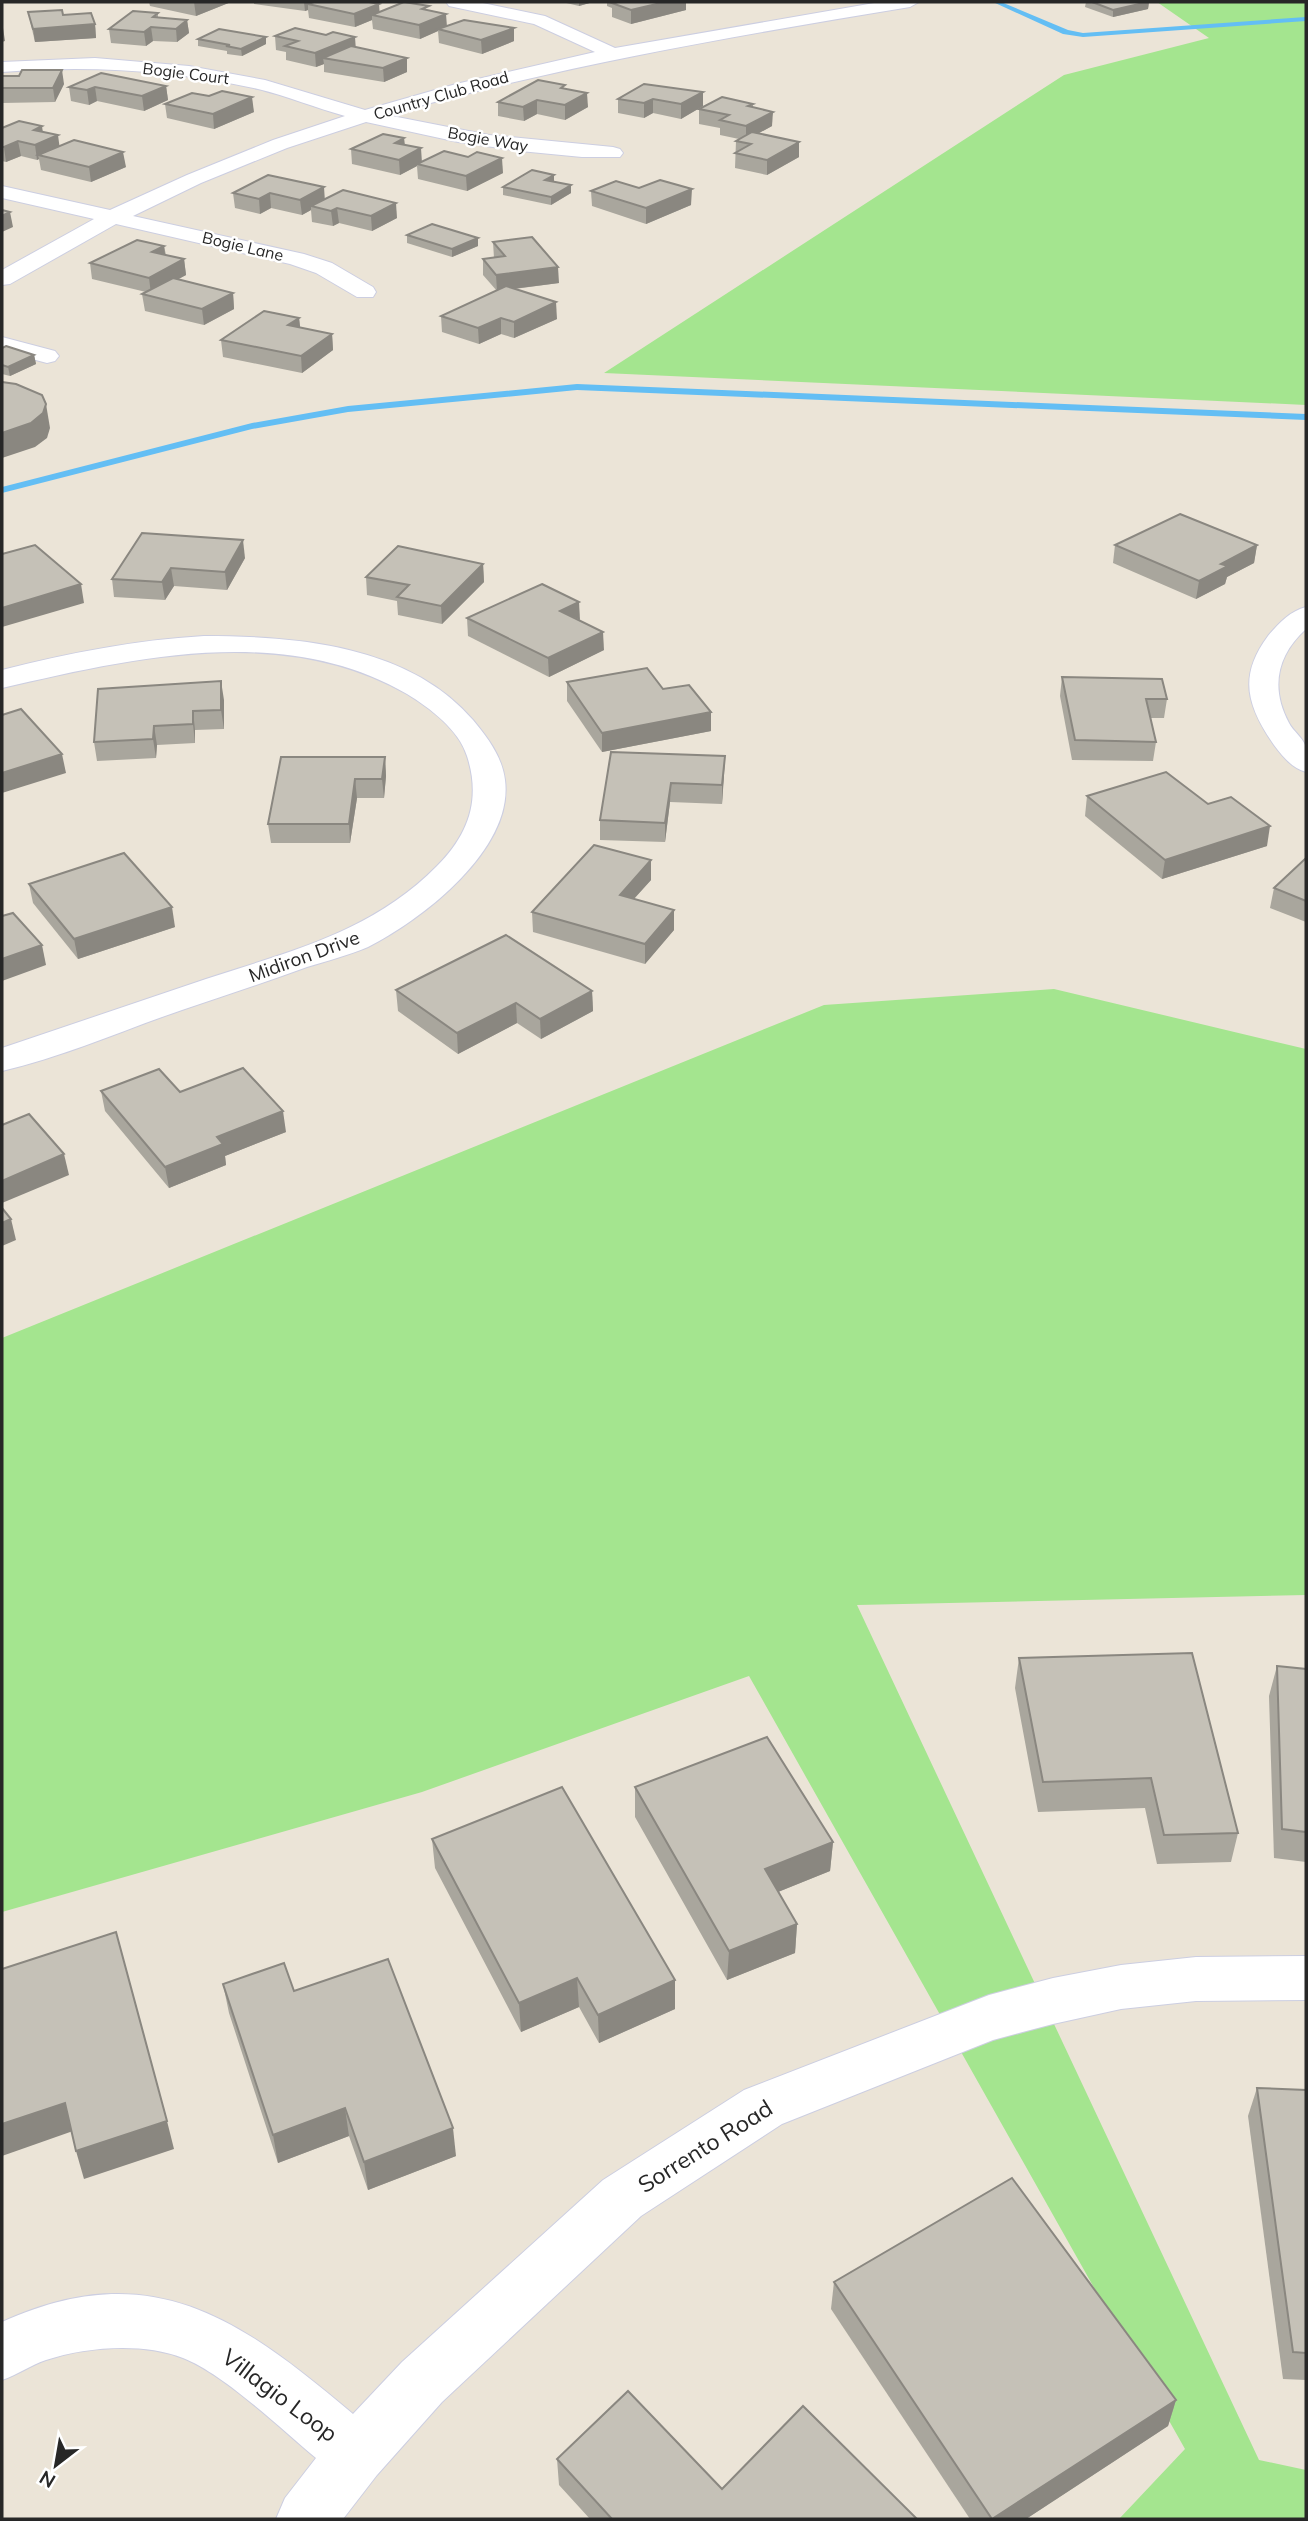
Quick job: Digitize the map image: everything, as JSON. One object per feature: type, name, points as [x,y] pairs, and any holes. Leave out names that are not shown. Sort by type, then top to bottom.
[{"type":"street","points":[[455,2],[539,20],[564,29],[610,53]]},
{"type":"street","name":"Country Club Road","points":[[2,279],[114,216],[195,178],[259,152],[365,116],[487,81],[610,53],[910,2]]},
{"type":"street","name":"Bogie Court","points":[[2,67],[69,63],[182,71],[251,82],[365,116]]},
{"type":"street","name":"Bogie Way","points":[[365,116],[511,145],[613,153]]},
{"type":"street","points":[[2,192],[114,216]]},
{"type":"street","name":"Bogie Lane","points":[[114,216],[296,259],[324,268],[365,292]]},
{"type":"street","points":[[2,344],[47,356]]},
{"type":"street","points":[[1306,615],[1288,630],[1276,645],[1264,668],[1262,684],[1265,710],[1280,736],[1306,763]]},
{"type":"street","name":"Midiron Drive","points":[[2,679],[112,652],[195,644],[277,646],[328,654],[398,678],[436,700],[466,726],[477,740],[491,772],[492,789],[484,824],[463,860],[429,894],[383,926],[355,940],[2,1060]]},
{"type":"street","name":"Sorrento Road","points":[[306,2519],[356,2454],[422,2382],[622,2198],[763,2107],[989,2018],[1053,2001],[1121,1987],[1196,1979],[1306,1978]]},
{"type":"street","name":"Villagio Loop","points":[[2,2352],[57,2328],[93,2320],[142,2324],[194,2334],[251,2367],[356,2454]]},
{"type":"green space","points":[[1157,2],[1306,2],[1306,405],[604,373],[1064,75],[1209,38]]},
{"type":"green space","points":[[1054,989],[1306,1049],[1306,1595],[857,1605],[1259,2460],[1306,2470],[1306,2519],[1119,2519],[1185,2449],[749,1676],[422,1792],[2,1912],[2,1338],[824,1005]]},
{"type":"building","points":[[404,2],[429,6],[422,9],[446,14],[419,25],[372,15]]},
{"type":"building","points":[[665,2],[631,10],[612,3]]},
{"type":"building","points":[[1092,2],[1148,2],[1113,10]]},
{"type":"building","points":[[308,4],[379,4],[354,14]]},
{"type":"building","points":[[62,10],[63,15],[91,13],[95,24],[33,29],[28,12]]},
{"type":"building","points":[[133,11],[158,13],[153,17],[187,20],[176,29],[151,27],[144,32],[109,29]]},
{"type":"building","points":[[464,20],[514,28],[481,40],[438,29]]},
{"type":"building","points":[[295,28],[326,35],[333,32],[355,37],[315,53],[285,46],[298,41],[275,36]]},
{"type":"building","points":[[219,29],[266,37],[241,49],[198,39]]},
{"type":"building","points":[[351,46],[407,58],[383,68],[323,58]]},
{"type":"building","points":[[22,70],[62,70],[53,88],[2,88],[2,76],[19,76]]},
{"type":"building","points":[[101,73],[166,86],[142,96],[95,87],[87,90],[69,87]]},
{"type":"building","points":[[538,80],[587,93],[565,105],[537,100],[523,107],[498,102]]},
{"type":"building","points":[[644,84],[703,92],[681,104],[653,99],[644,103],[618,99]]},
{"type":"building","points":[[222,91],[252,97],[213,114],[165,104],[192,93],[209,96]]},
{"type":"building","points":[[722,97],[773,112],[746,126],[720,120],[729,115],[699,109]]},
{"type":"building","points":[[19,121],[42,126],[34,130],[58,135],[35,145],[18,141],[2,147],[2,128]]},
{"type":"building","points":[[752,132],[799,142],[767,160],[735,153],[751,144],[736,141]]},
{"type":"building","points":[[383,134],[404,138],[395,143],[421,148],[399,160],[351,149]]},
{"type":"building","points":[[74,140],[123,152],[89,167],[38,155]]},
{"type":"building","points":[[444,151],[468,157],[477,152],[502,158],[466,176],[417,164]]},
{"type":"building","points":[[532,170],[554,175],[545,180],[571,185],[551,197],[503,187]]},
{"type":"building","points":[[268,175],[324,187],[300,200],[270,193],[259,199],[233,193]]},
{"type":"building","points":[[660,180],[692,189],[646,208],[591,191],[616,181],[639,188]]},
{"type":"building","points":[[343,190],[396,203],[371,216],[337,208],[331,211],[311,206]]},
{"type":"building","points":[[432,224],[478,238],[452,249],[407,235]]},
{"type":"building","points":[[532,237],[558,267],[496,275],[483,259],[505,256],[493,242]]},
{"type":"building","points":[[137,240],[164,246],[152,252],[184,259],[149,278],[90,263]]},
{"type":"building","points":[[173,278],[233,293],[202,309],[142,294]]},
{"type":"building","points":[[506,286],[556,302],[514,322],[501,318],[478,328],[441,316]]},
{"type":"building","points":[[264,311],[299,318],[288,325],[332,334],[301,356],[221,340]]},
{"type":"building","points":[[6,346],[34,355],[8,367],[2,365],[2,348]]},
{"type":"building","points":[[2,382],[16,384],[42,395],[46,404],[43,413],[31,423],[2,433]]},
{"type":"building","points":[[1180,514],[1257,545],[1221,564],[1228,566],[1199,581],[1115,545]]},
{"type":"building","points":[[142,533],[243,540],[225,572],[171,568],[162,582],[112,579]]},
{"type":"building","points":[[35,545],[81,584],[2,608],[2,554]]},
{"type":"building","points":[[398,546],[483,564],[441,606],[397,597],[409,585],[366,577]]},
{"type":"building","points":[[542,584],[579,602],[560,611],[603,632],[548,658],[467,618]]},
{"type":"building","points":[[647,668],[663,689],[689,685],[711,712],[602,733],[567,682]]},
{"type":"building","points":[[1062,677],[1162,679],[1167,699],[1146,699],[1156,742],[1075,740]]},
{"type":"building","points":[[221,681],[221,710],[193,711],[193,724],[154,726],[153,739],[94,742],[98,689]]},
{"type":"building","points":[[21,709],[62,754],[2,773],[2,715]]},
{"type":"building","points":[[611,752],[725,756],[722,785],[671,783],[665,823],[600,820]]},
{"type":"building","points":[[281,757],[385,757],[382,779],[355,779],[349,824],[268,824]]},
{"type":"building","points":[[1166,772],[1208,804],[1231,797],[1270,826],[1165,860],[1087,796]]},
{"type":"building","points":[[594,845],[651,860],[620,895],[674,910],[645,944],[532,912]]},
{"type":"building","points":[[124,853],[172,907],[74,939],[29,884]]},
{"type":"building","points":[[1306,858],[1306,901],[1274,888]]},
{"type":"building","points":[[13,913],[42,945],[2,959],[2,916]]},
{"type":"building","points":[[506,935],[592,991],[540,1019],[516,1003],[457,1033],[396,990]]},
{"type":"building","points":[[243,1068],[283,1111],[217,1137],[223,1144],[165,1167],[101,1091],[159,1069],[180,1092]]},
{"type":"building","points":[[29,1114],[64,1154],[2,1181],[2,1125]]},
{"type":"building","points":[[2,1208],[11,1219],[2,1223]]},
{"type":"building","points":[[1192,1653],[1238,1833],[1164,1835],[1151,1778],[1043,1782],[1019,1658]]},
{"type":"building","points":[[1277,1666],[1306,1669],[1306,1832],[1282,1829]]},
{"type":"building","points":[[767,1737],[833,1842],[765,1869],[797,1924],[729,1951],[635,1787]]},
{"type":"building","points":[[562,1787],[675,1980],[598,2015],[577,1978],[519,2003],[432,1839]]},
{"type":"building","points":[[116,1932],[167,2121],[76,2151],[65,2103],[2,2124],[2,1969]]},
{"type":"building","points":[[388,1959],[453,2128],[364,2162],[345,2108],[273,2135],[223,1984],[284,1963],[294,1991]]},
{"type":"building","points":[[1257,2088],[1306,2090],[1306,2353],[1293,2352]]},
{"type":"building","points":[[1012,2178],[1176,2400],[992,2519],[834,2282]]},
{"type":"building","points":[[628,2391],[722,2489],[803,2406],[917,2519],[612,2519],[557,2459]]},
{"type":"waterway","points":[[996,2],[1066,32],[1083,35],[1306,19]]},
{"type":"waterway","points":[[2,490],[252,426],[348,409],[577,387],[1306,417]]}]
